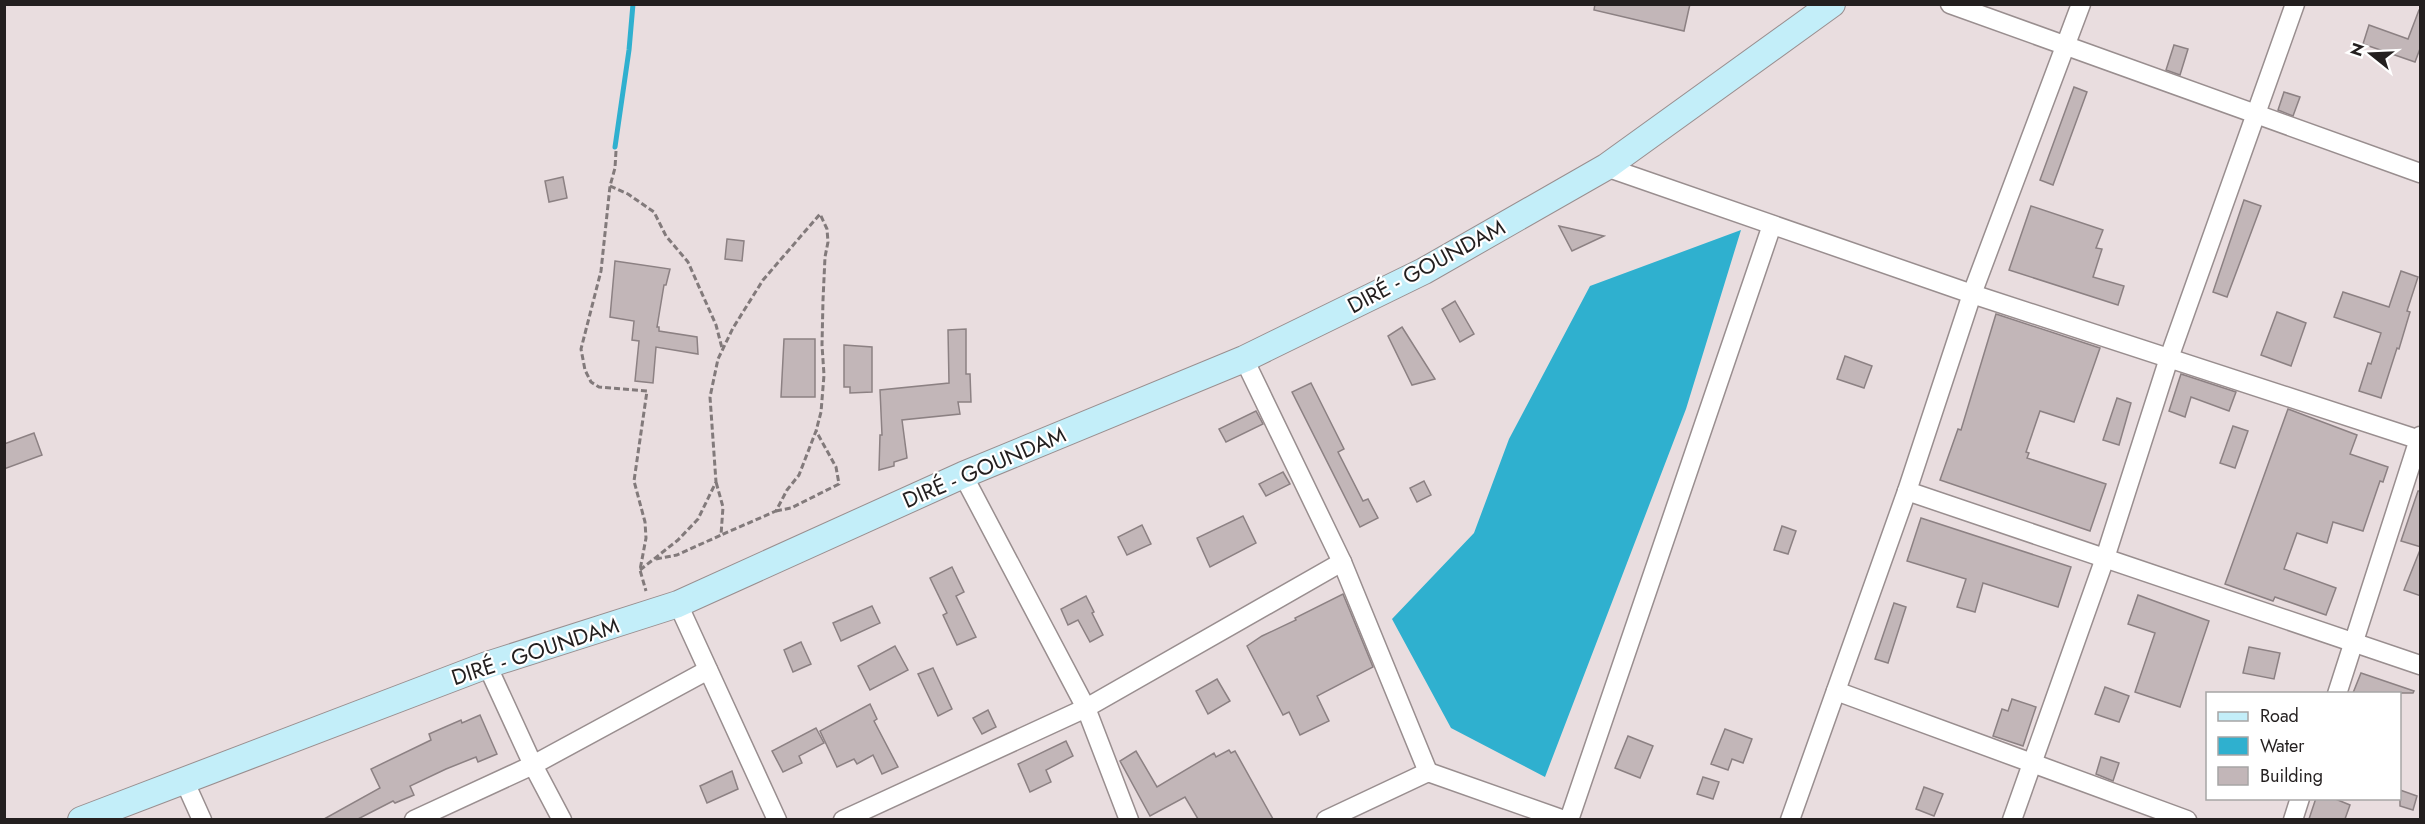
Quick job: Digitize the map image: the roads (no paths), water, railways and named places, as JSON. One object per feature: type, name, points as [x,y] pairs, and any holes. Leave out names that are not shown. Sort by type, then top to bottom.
[{"type":"main road","name":"DIRÉ - GOUNDAM","points":[[81,819],[487,665],[678,604],[963,475],[1244,359],[1424,271],[1606,167],[1832,4]]},
{"type":"street","points":[[1950,4],[2421,173]]},
{"type":"street","points":[[1790,819],[1907,491],[1972,294],[2081,4]]},
{"type":"street","points":[[2012,819],[2105,558],[2169,358],[2295,4]]},
{"type":"street","points":[[1606,167],[1972,294],[2420,438],[2337,692]]},
{"type":"street","points":[[1569,819],[1772,225]]},
{"type":"street","points":[[1244,359],[1342,562],[1428,772]]},
{"type":"street","points":[[963,475],[1086,708],[1129,819]]},
{"type":"street","points":[[1907,491],[2421,665]]},
{"type":"street","points":[[843,819],[1086,708],[1342,562]]},
{"type":"street","points":[[678,604],[777,819]]},
{"type":"street","points":[[487,665],[533,765],[562,819]]},
{"type":"street","points":[[414,819],[533,765],[708,670]]},
{"type":"street","points":[[1836,691],[2187,819]]},
{"type":"street","points":[[1326,819],[1428,772],[1564,819]]},
{"type":"street","points":[[184,780],[202,819]]},
{"type":"street","points":[[2293,819],[2299,800]]},
{"type":"water","points":[[1741,230],[1686,409],[1545,777],[1451,728],[1392,619],[1474,533],[1509,439],[1590,286]]},
{"type":"waterway","points":[[615,147],[633,4]]}]
